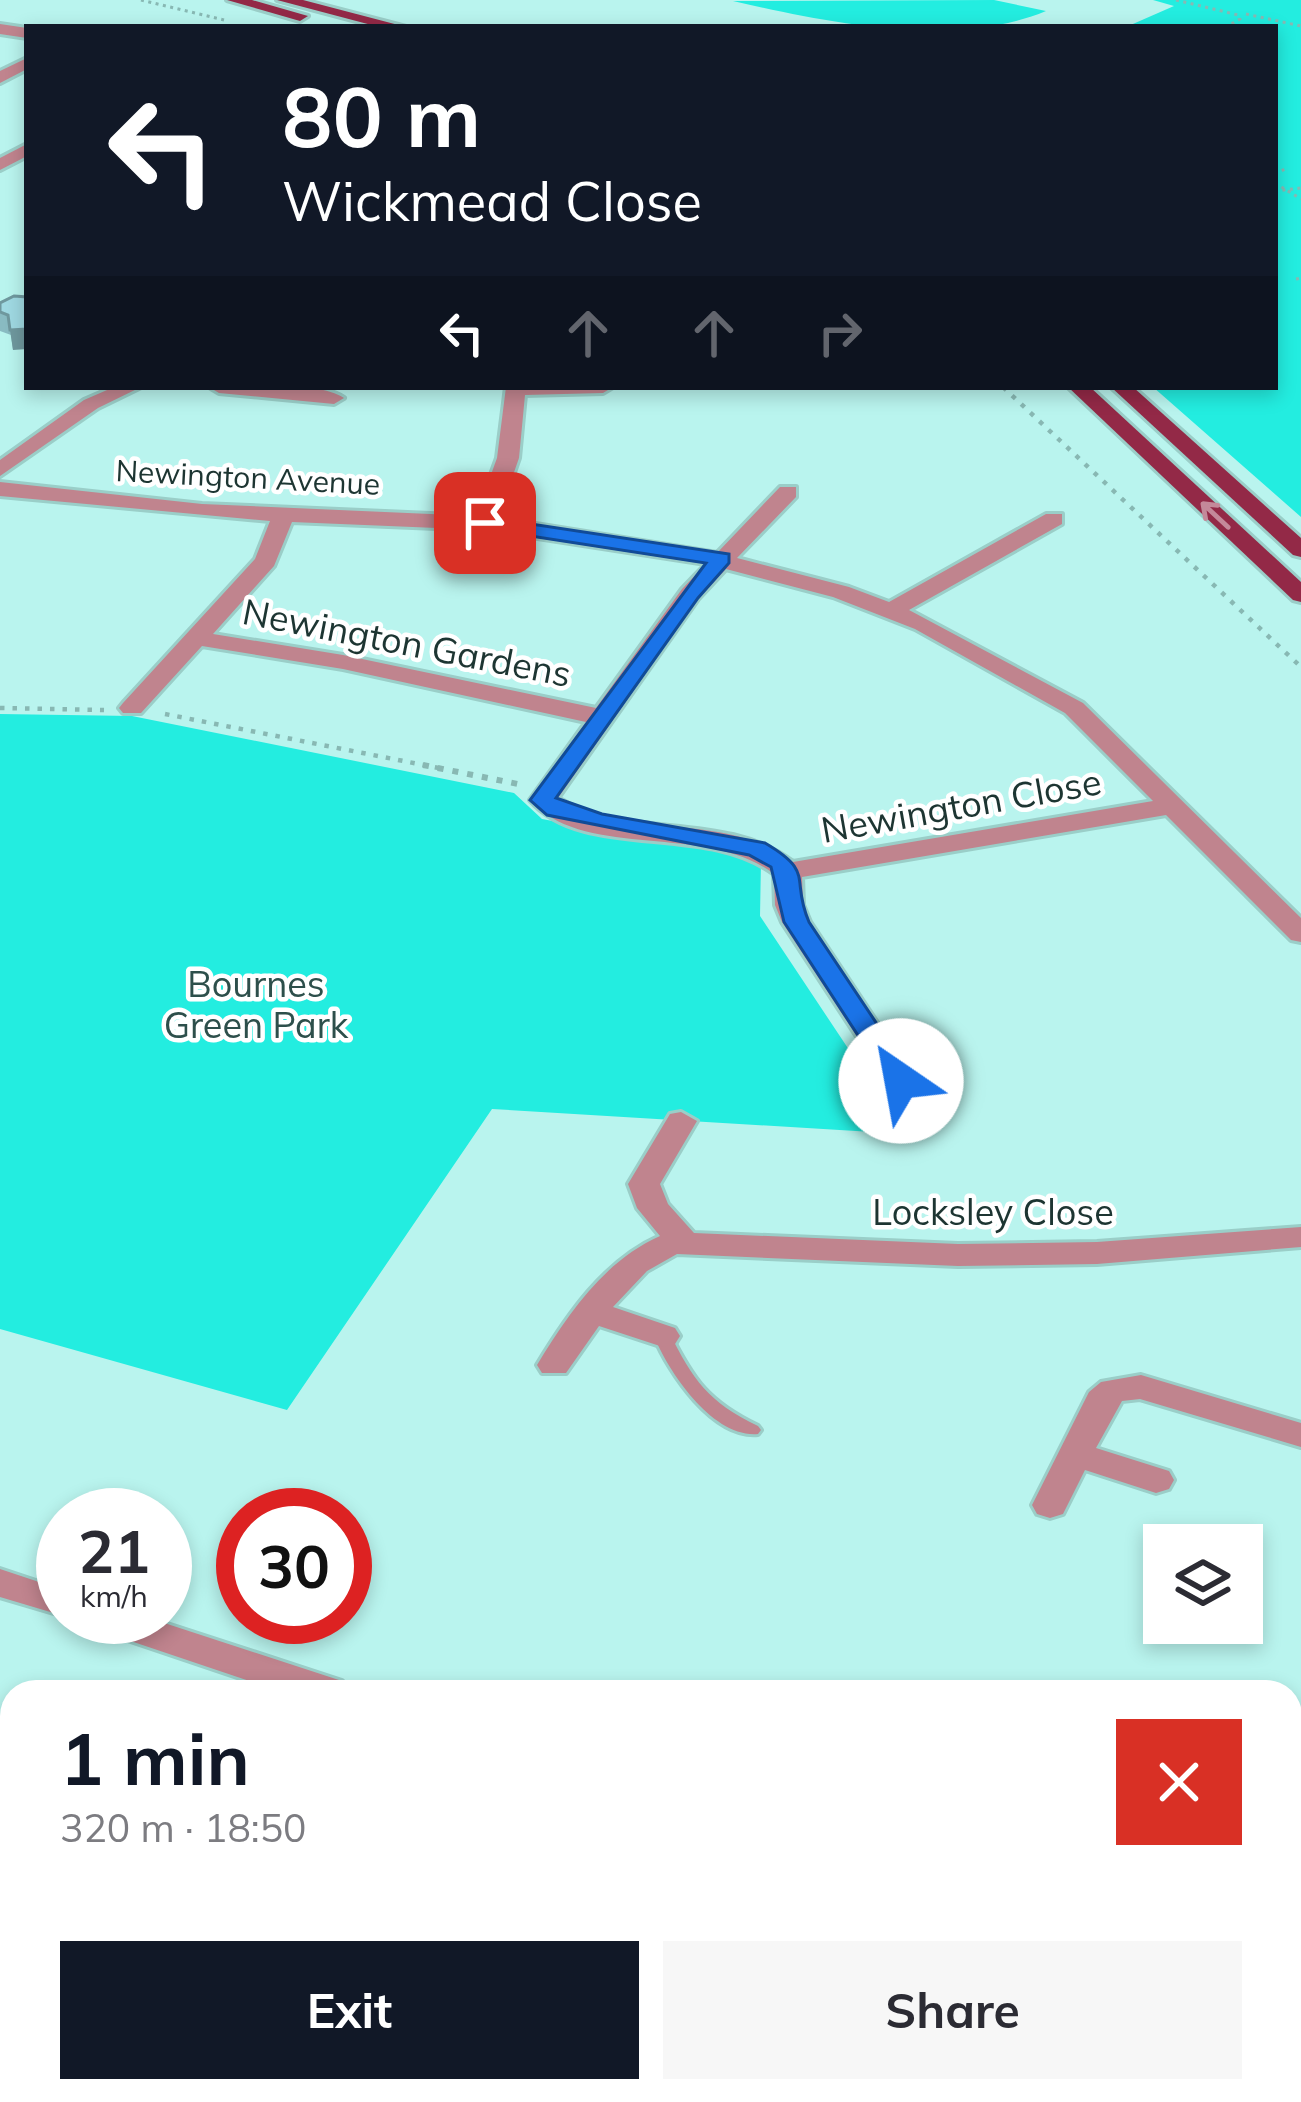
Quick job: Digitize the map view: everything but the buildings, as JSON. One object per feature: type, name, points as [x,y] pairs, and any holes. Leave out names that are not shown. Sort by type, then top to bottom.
[{"type":"main road","points":[[234,0],[334,24]]},
{"type":"main road","points":[[284,0],[385,24]]},
{"type":"main road","points":[[1081,390],[1301,595]]},
{"type":"main road","points":[[1124,390],[1301,550]]},
{"type":"street","points":[[0,470],[91,404],[124,390]]},
{"type":"street","points":[[250,390],[334,398]]},
{"type":"street","points":[[485,523],[508,458],[517,390]]},
{"type":"street","name":"Newington Avenue","points":[[0,489],[124,506],[485,523],[721,559],[892,610],[1064,700],[1092,722],[1301,934]]},
{"type":"street","points":[[788,492],[690,594],[542,800],[556,810],[756,848],[788,871]]},
{"type":"street","points":[[132,708],[266,561],[284,514]]},
{"type":"street","points":[[892,610],[1054,519]]},
{"type":"street","name":"Newington Gardens","points":[[196,638],[343,662],[604,717]]},
{"type":"street","name":"Newington Close","points":[[901,1081],[796,922],[789,905],[788,871],[1173,806]]},
{"type":"street","points":[[681,1121],[644,1184],[653,1208],[684,1242]]},
{"type":"street","name":"Locksley Close","points":[[554,1365],[637,1259],[684,1242],[958,1255],[1097,1252],[1301,1237]]},
{"type":"street","points":[[593,1312],[663,1336]]},
{"type":"street","points":[[1050,1505],[1101,1400],[1124,1388],[1141,1387],[1301,1435]]},
{"type":"street","points":[[1074,1454],[1156,1480]]},
{"type":"street","points":[[0,1583],[36,1595]]},
{"type":"street","points":[[183,1644],[292,1680]]},
{"type":"lane","points":[[663,1336],[672,1364],[694,1391],[724,1419],[752,1430]]},
{"type":"path","points":[[142,0],[236,24]]},
{"type":"path","points":[[1177,0],[1301,26]]},
{"type":"path","points":[[1232,24],[1244,14]]},
{"type":"path","points":[[1278,173],[1287,169]]},
{"type":"path","points":[[1278,188],[1298,188]]},
{"type":"path","points":[[1286,189],[1301,199]]},
{"type":"path","points":[[1006,390],[1301,667]]},
{"type":"path","points":[[0,708],[132,708],[550,790]]},
{"type":"green space","points":[[994,0],[1046,11],[999,24],[849,24],[733,1]]},
{"type":"green space","points":[[1153,0],[1301,0],[1301,517],[1156,390],[1278,390],[1278,24],[1133,24],[1174,6]]},
{"type":"green space","name":"Bournes Green Park","points":[[0,714],[132,716],[514,793],[542,819],[761,860],[760,916],[905,1134],[492,1109],[287,1410],[0,1329]]},
{"type":"route","points":[[485,523],[721,559],[690,594],[542,800],[556,810],[602,821],[756,848],[780,862],[788,871],[789,905],[796,922],[901,1081]]}]
